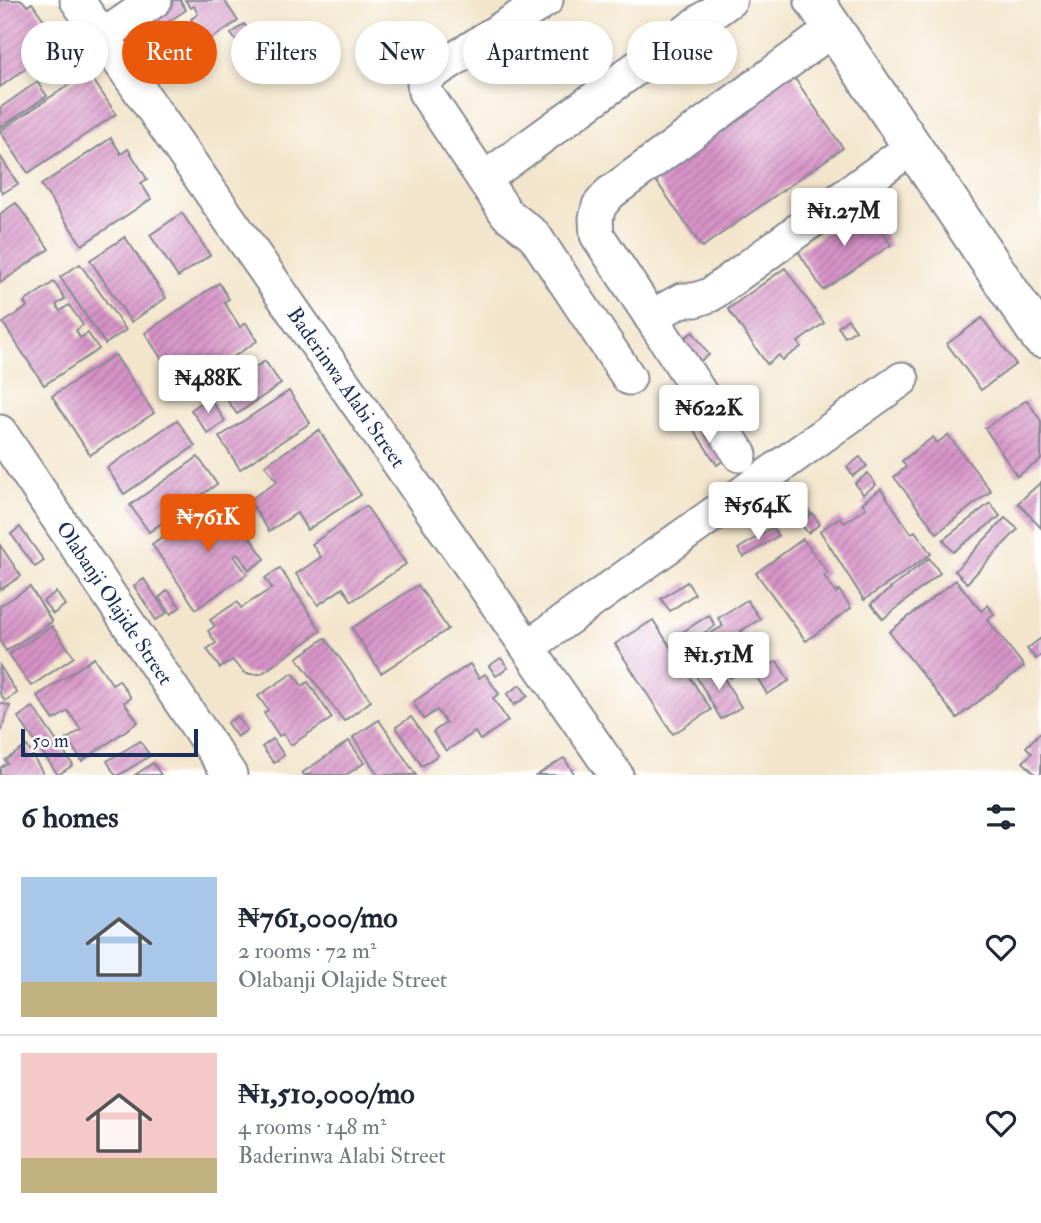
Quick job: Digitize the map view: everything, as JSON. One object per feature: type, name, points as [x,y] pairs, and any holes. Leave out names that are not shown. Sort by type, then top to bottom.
[{"type":"main road","points":[[830,10],[912,147],[1041,338]]},
{"type":"main road","points":[[830,10],[1041,294]]},
{"type":"street","name":"Baderinwa Alabi Street","points":[[77,0],[91,21]]},
{"type":"street","points":[[108,33],[155,0]]},
{"type":"street","points":[[546,0],[428,76],[424,83],[425,92],[507,214],[534,235],[629,378]]},
{"type":"street","points":[[484,179],[730,0]]},
{"type":"street","points":[[740,455],[597,235],[596,219],[599,206],[610,194],[830,10]]},
{"type":"street","name":"Baderinwa Alabi Street","points":[[108,46],[616,775]]},
{"type":"street","points":[[651,317],[682,300],[695,300],[710,295],[912,147]]},
{"type":"street","points":[[528,647],[902,379]]},
{"type":"street","name":"Olabanji Olajide Street","points":[[0,432],[230,775]]},
{"type":"building","points":[[0,0],[22,0],[27,6],[32,3],[45,21],[21,21],[21,72],[0,87]]},
{"type":"building","points":[[171,0],[180,0],[186,10],[170,21],[159,21],[153,12]]},
{"type":"building","points":[[185,0],[224,0],[238,21],[231,21],[231,26],[217,35],[217,21],[192,21],[191,19],[198,14],[194,6],[191,8]]},
{"type":"building","points":[[791,73],[843,148],[702,247],[650,172]]},
{"type":"building","points":[[34,84],[38,84],[47,96],[0,128],[0,108]]},
{"type":"building","points":[[70,84],[96,84],[116,114],[28,173],[0,131]]},
{"type":"building","points":[[111,138],[121,154],[128,149],[147,179],[141,183],[151,199],[82,245],[41,185]]},
{"type":"building","points":[[0,156],[18,184],[3,193],[0,189]]},
{"type":"building","points":[[16,203],[49,249],[0,283],[0,214]]},
{"type":"building","points":[[866,207],[891,245],[823,290],[798,251]]},
{"type":"building","points":[[182,213],[210,255],[178,277],[150,235]]},
{"type":"building","points":[[125,237],[166,298],[131,322],[90,260]]},
{"type":"building","points":[[80,264],[126,330],[105,344],[60,277]]},
{"type":"building","points":[[785,268],[824,323],[798,342],[801,347],[782,360],[779,355],[767,364],[728,309]]},
{"type":"building","points":[[54,282],[65,299],[56,305],[60,311],[69,305],[83,325],[76,330],[80,338],[88,333],[99,349],[44,385],[3,323],[27,307],[24,302]]},
{"type":"building","points":[[219,283],[229,299],[224,302],[240,327],[246,323],[257,341],[182,391],[145,333]]},
{"type":"building","points":[[982,318],[1016,364],[981,390],[947,344]]},
{"type":"building","points":[[848,319],[856,330],[845,337],[838,327]]},
{"type":"building","points":[[693,332],[709,355],[694,365],[678,342]]},
{"type":"building","points":[[115,355],[154,413],[90,455],[52,396]]},
{"type":"building","points":[[265,361],[281,384],[237,414],[221,391]]},
{"type":"building","points":[[289,391],[310,423],[240,469],[219,437]]},
{"type":"building","points":[[209,397],[225,421],[208,434],[191,410]]},
{"type":"building","points":[[1027,400],[1041,421],[1041,460],[1017,476],[985,428]]},
{"type":"building","points":[[177,420],[195,446],[124,494],[107,468]]},
{"type":"building","points":[[701,425],[724,460],[717,465],[694,430]]},
{"type":"building","points":[[319,430],[361,495],[307,530],[297,513],[269,531],[249,500],[277,482],[265,465]]},
{"type":"building","points":[[948,435],[991,491],[937,533],[894,477],[906,467],[902,461],[933,437],[937,443]]},
{"type":"building","points":[[198,457],[217,484],[149,532],[130,505]]},
{"type":"building","points":[[860,457],[867,466],[853,476],[847,467]]},
{"type":"building","points":[[868,473],[876,485],[863,494],[855,483]]},
{"type":"building","points":[[1041,482],[1041,528],[1018,503]]},
{"type":"building","points":[[881,489],[911,533],[915,531],[931,554],[864,600],[820,531],[840,517],[844,523],[866,508],[862,503]]},
{"type":"building","points":[[804,503],[811,514],[797,523],[790,513]]},
{"type":"building","points":[[990,503],[1000,516],[953,552],[943,540]]},
{"type":"building","points":[[227,504],[265,559],[249,570],[238,554],[234,556],[247,574],[196,609],[152,544],[202,509],[218,533],[222,531],[211,515]]},
{"type":"building","points":[[366,506],[406,564],[352,601],[343,588],[318,605],[296,574],[321,557],[312,544]]},
{"type":"building","points":[[813,514],[820,524],[808,533],[800,523]]},
{"type":"building","points":[[1005,518],[1018,529],[967,583],[955,571]]},
{"type":"building","points":[[20,527],[44,561],[35,567],[11,534]]},
{"type":"building","points":[[773,527],[778,536],[744,557],[738,549]]},
{"type":"building","points":[[803,539],[828,573],[824,576],[836,593],[839,590],[851,608],[806,641],[756,573]]},
{"type":"building","points":[[0,545],[21,576],[0,590]]},
{"type":"building","points":[[929,558],[940,573],[883,619],[871,604]]},
{"type":"building","points":[[280,568],[321,631],[261,674],[246,674],[232,660],[220,668],[207,649],[216,643],[208,631],[215,626],[210,620],[237,602],[241,608],[272,588],[265,578]]},
{"type":"building","points":[[144,579],[167,613],[156,620],[134,586]]},
{"type":"building","points":[[956,580],[981,611],[988,605],[994,614],[987,619],[1024,666],[957,718],[889,632]]},
{"type":"building","points":[[687,582],[695,594],[670,611],[661,599]]},
{"type":"building","points":[[418,585],[448,629],[381,673],[352,628]]},
{"type":"building","points":[[30,587],[52,622],[6,651],[0,641],[0,606]]},
{"type":"building","points":[[168,590],[180,607],[171,614],[159,598]]},
{"type":"building","points":[[56,592],[65,605],[53,614],[43,601]]},
{"type":"building","points":[[747,600],[760,619],[711,655],[701,639],[723,626],[718,618]]},
{"type":"building","points":[[709,615],[715,626],[691,641],[693,644],[683,650],[675,637]]},
{"type":"building","points":[[653,620],[711,710],[673,734],[615,644]]},
{"type":"building","points":[[52,626],[74,657],[31,686],[9,654]]},
{"type":"building","points":[[325,638],[371,701],[344,721],[297,658]]},
{"type":"building","points":[[1041,638],[1041,655],[1036,659],[1027,649]]},
{"type":"building","points":[[751,639],[763,658],[730,678],[719,658]]},
{"type":"building","points":[[94,658],[112,684],[119,680],[131,698],[124,702],[138,722],[82,761],[67,739],[81,730],[68,711],[54,720],[37,696]]},
{"type":"building","points":[[501,658],[508,668],[496,676],[489,666]]},
{"type":"building","points":[[777,661],[789,681],[767,694],[755,674]]},
{"type":"building","points":[[470,664],[479,678],[485,674],[499,694],[493,698],[508,721],[480,740],[475,732],[446,751],[433,732],[446,723],[437,710],[424,719],[413,702]]},
{"type":"building","points":[[716,665],[741,707],[721,719],[696,676]]},
{"type":"building","points":[[0,666],[17,693],[5,701],[0,694]]},
{"type":"building","points":[[293,673],[302,686],[308,682],[332,718],[291,745],[283,734],[279,736],[264,713],[268,710],[258,696]]},
{"type":"building","points":[[520,685],[528,696],[514,705],[507,694]]},
{"type":"building","points":[[0,703],[10,706],[0,733]]},
{"type":"building","points":[[33,707],[73,765],[58,775],[18,717]]},
{"type":"building","points":[[237,716],[247,730],[237,737],[227,723]]},
{"type":"building","points":[[411,717],[438,755],[422,766],[396,727]]},
{"type":"building","points":[[379,720],[416,775],[378,775],[353,737]]},
{"type":"building","points":[[1041,732],[1041,775],[1036,775],[1023,762],[1032,753],[1026,747]]},
{"type":"building","points":[[273,739],[284,755],[274,763],[262,747]]},
{"type":"building","points":[[140,741],[150,756],[115,775],[107,761]]},
{"type":"building","points":[[349,741],[364,763],[346,775],[302,773]]},
{"type":"building","points":[[27,746],[44,775],[0,775],[0,768],[7,763],[5,760]]},
{"type":"building","points":[[564,758],[575,775],[537,775]]},
{"type":"building","points":[[153,763],[161,775],[135,775]]}]
